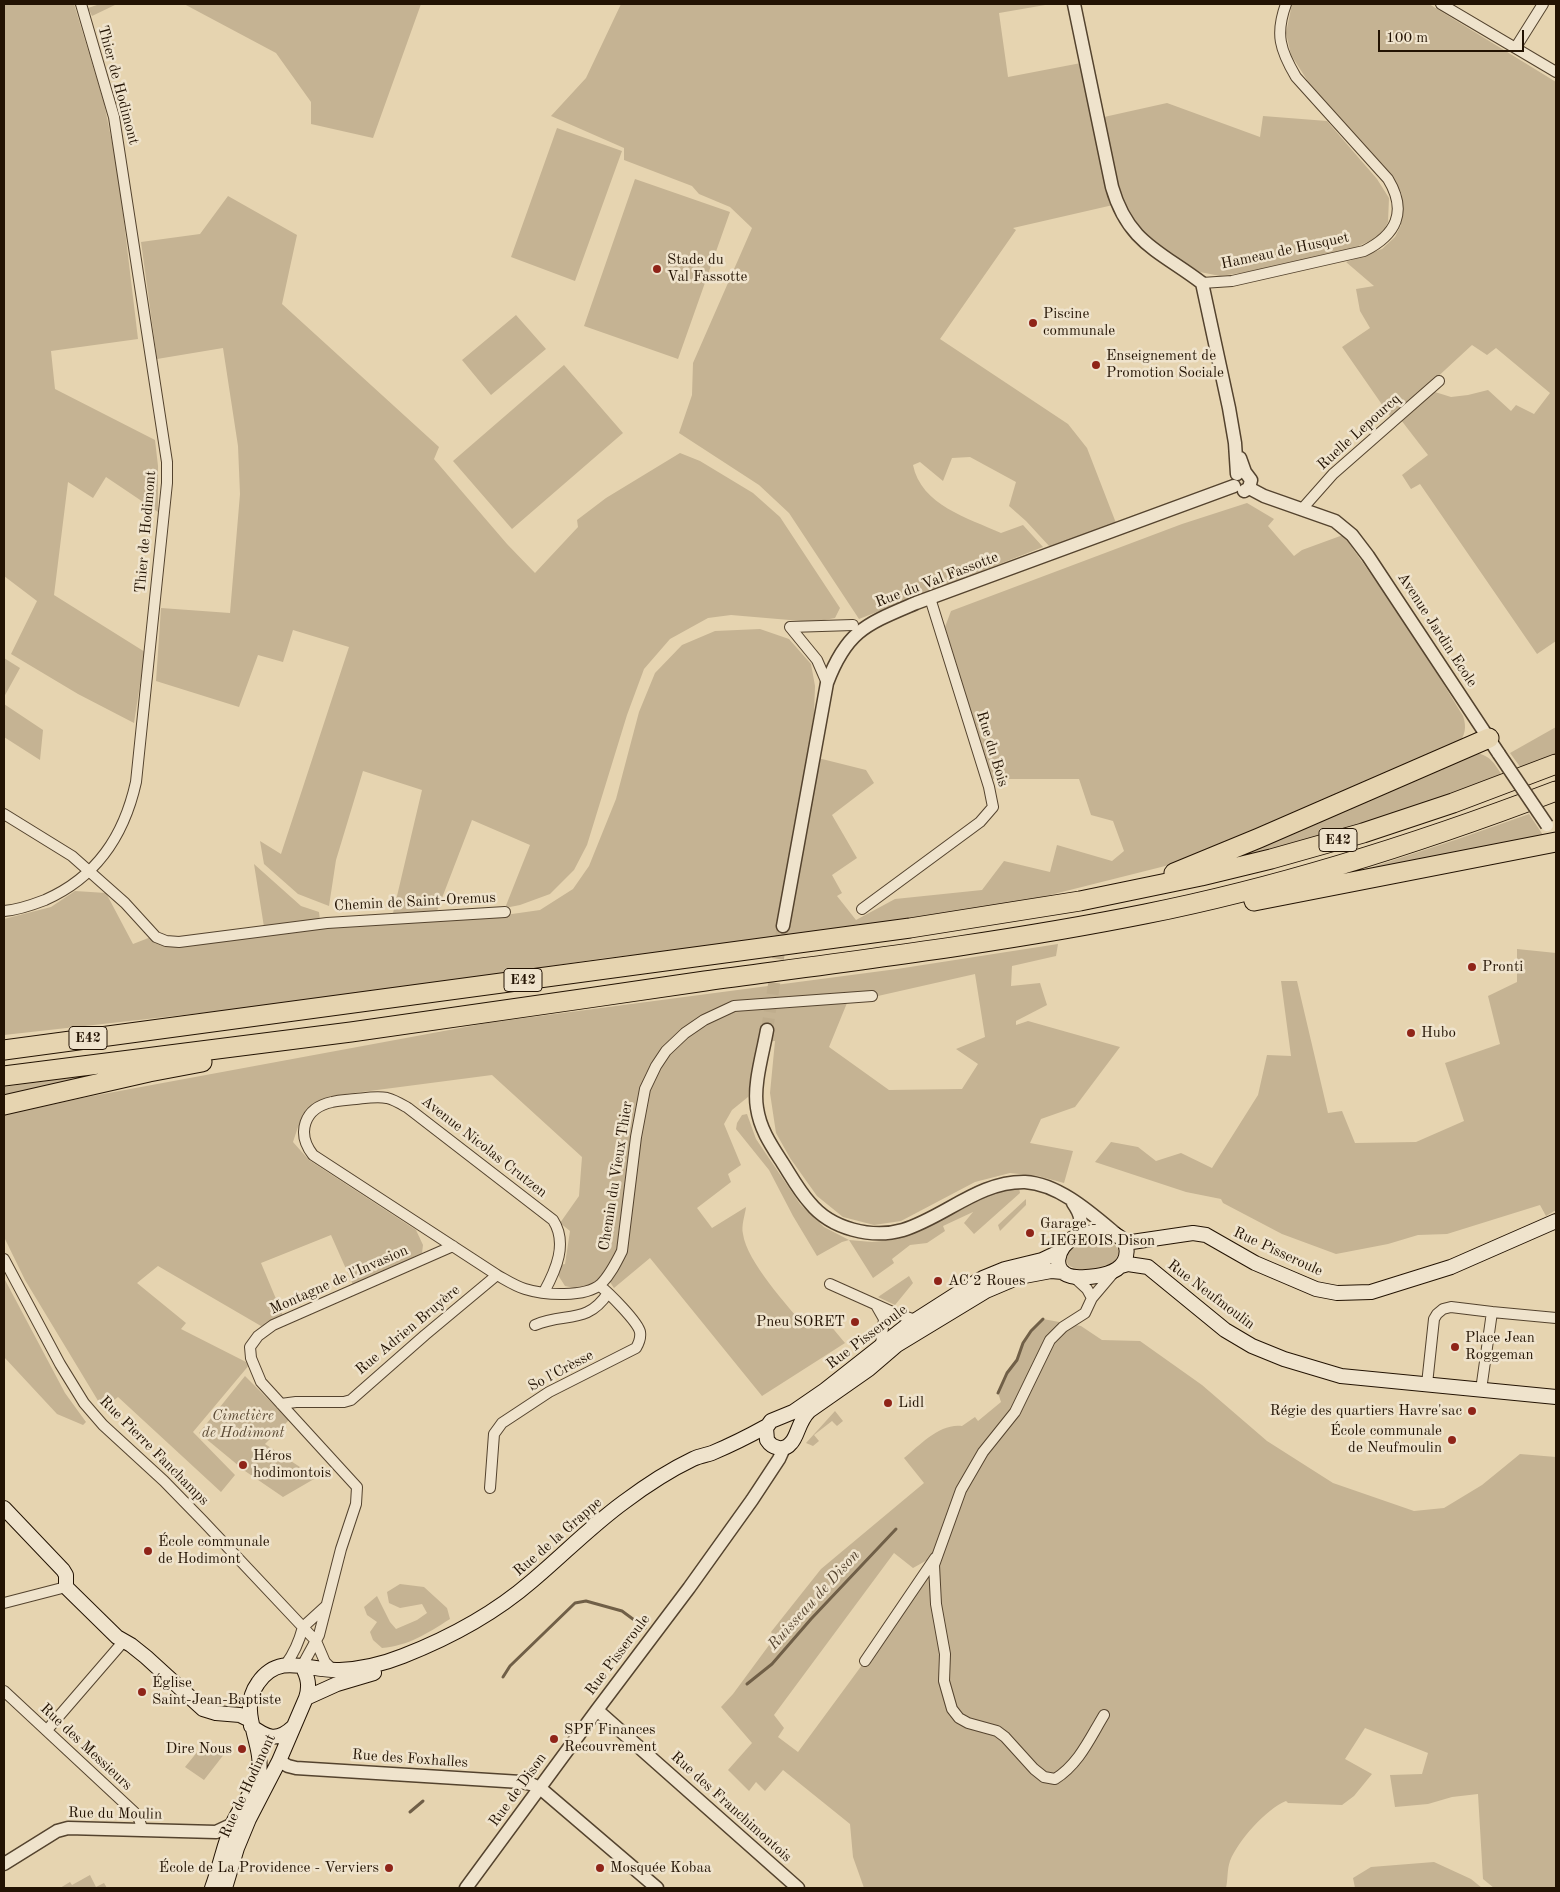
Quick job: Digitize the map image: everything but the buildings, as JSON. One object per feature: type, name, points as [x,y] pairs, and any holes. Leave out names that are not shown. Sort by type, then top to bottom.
[{"type":"highway","points":[[1114,894],[1171,874],[1260,838],[1488,738]]},
{"type":"highway","name":"E42","points":[[4,1050],[900,930],[1070,903],[1210,874],[1363,833],[1453,803],[1556,764]]},
{"type":"highway","name":"E42","points":[[4,1076],[350,1032],[971,945],[1149,914],[1274,884],[1371,856],[1462,827],[1556,791]]},
{"type":"highway","points":[[1149,914],[1263,900],[1556,842]]},
{"type":"highway","points":[[4,1104],[149,1072],[262,1052],[350,1032]]},
{"type":"highway","points":[[4,1046],[40,1044]]},
{"type":"main road","name":"Rue Pisseroule","points":[[780,1418],[793,1412],[825,1390],[881,1344],[984,1278],[1005,1269],[1042,1260],[1058,1252],[1067,1242],[1075,1237],[1098,1232],[1120,1239],[1194,1233],[1206,1235],[1255,1263],[1316,1289],[1338,1293],[1371,1292],[1452,1267],[1556,1220]]},
{"type":"main road","points":[[1118,1268],[1126,1255],[1120,1239]]},
{"type":"main road","points":[[1058,1252],[1058,1262],[1068,1274]]},
{"type":"main road","name":"Rue Neufmoulin","points":[[1118,1268],[1128,1264],[1148,1267],[1225,1330],[1252,1346],[1284,1359],[1341,1376],[1427,1384]]},
{"type":"main road","name":"Rue Pisseroule","points":[[795,1434],[809,1411],[869,1369],[897,1345],[986,1290],[1009,1280],[1045,1272],[1093,1276],[1118,1268]]},
{"type":"main road","points":[[1427,1384],[1556,1397]]},
{"type":"main road","points":[[780,1418],[790,1422],[795,1434],[792,1442],[784,1448],[775,1448],[769,1444],[765,1436],[767,1426],[771,1421],[780,1418]]},
{"type":"main road","name":"Rue de la Grappe","points":[[302,1666],[333,1670],[356,1668],[400,1657],[432,1644],[493,1610],[522,1590],[612,1511],[642,1490],[695,1458],[710,1454],[767,1426]]},
{"type":"main road","name":"Rue de la Grappe","points":[[672,1472],[712,1461],[750,1444],[769,1444]]},
{"type":"main road","points":[[4,1508],[63,1570],[66,1575],[66,1587],[123,1642],[131,1645],[203,1709],[216,1714],[240,1715],[251,1723]]},
{"type":"main road","name":"Rue de la Grappe","points":[[306,1698],[337,1684],[389,1669],[430,1653],[452,1638],[464,1626]]},
{"type":"main road","points":[[286,1664],[302,1666]]},
{"type":"main road","name":"Rue de Hodimont","points":[[212,1888],[233,1824],[259,1776],[260,1756],[251,1723],[251,1700],[257,1683],[276,1667],[286,1664]]},
{"type":"main road","name":"Rue de Hodimont","points":[[225,1888],[237,1848],[249,1819],[279,1761],[309,1690],[308,1679],[302,1666]]},
{"type":"main road","name":"Rue de Hodimont","points":[[251,1723],[261,1733],[275,1737],[281,1737],[293,1727]]},
{"type":"street","name":"Thier de Hodimont","points":[[4,911],[33,905],[58,894],[78,881],[105,855],[130,806],[136,782],[167,483],[167,462],[114,117],[81,4]]},
{"type":"street","points":[[1074,4],[1117,204],[1126,221],[1144,242],[1202,283],[1235,444],[1239,478]]},
{"type":"street","name":"Hameau de Husquet","points":[[1202,283],[1232,282],[1364,251],[1380,243],[1395,223],[1398,201],[1388,179],[1296,77],[1286,61],[1280,43],[1279,25],[1286,4]]},
{"type":"street","points":[[1441,4],[1556,72]]},
{"type":"street","points":[[1516,47],[1542,4]]},
{"type":"street","name":"Ruelle Lepourcq","points":[[1302,510],[1333,474],[1440,381]]},
{"type":"street","name":"Avenue Jardin Ecole","points":[[1239,478],[1242,491],[1249,488],[1264,496],[1335,521],[1352,535],[1368,556],[1556,838]]},
{"type":"street","name":"Rue du Val Fassotte","points":[[783,926],[827,683],[838,658],[858,632],[872,622],[930,598],[1239,478]]},
{"type":"street","name":"Rue du Bois","points":[[862,909],[980,822],[993,807],[989,787],[930,598]]},
{"type":"street","points":[[827,683],[817,660],[790,627],[853,625]]},
{"type":"street","name":"Chemin de Saint-Oremus","points":[[4,814],[72,856],[125,903],[156,937],[166,941],[179,942],[327,923],[505,912]]},
{"type":"street","name":"Chemin du Vieux Thier","points":[[600,1286],[616,1264],[622,1251],[644,1089],[666,1051],[685,1033],[704,1020],[734,1006],[872,996]]},
{"type":"street","points":[[768,1030],[755,1094],[760,1122],[768,1140],[811,1205],[844,1228],[871,1233],[903,1230],[973,1195],[1007,1183],[1034,1183],[1051,1188],[1072,1200],[1120,1239]]},
{"type":"street","name":"Avenue Nicolas Crutzen","points":[[453,1246],[314,1155],[306,1140],[304,1123],[313,1112],[321,1106],[332,1102],[373,1097],[396,1101],[408,1108],[549,1216],[557,1225],[561,1240],[556,1266],[544,1292]]},
{"type":"street","points":[[1072,1200],[1079,1212],[1081,1222],[1075,1237]]},
{"type":"street","points":[[453,1246],[497,1275],[523,1288],[572,1294],[584,1293],[600,1286]]},
{"type":"street","name":"Montagne de l'Invasion","points":[[302,1666],[316,1641],[341,1549],[356,1504],[357,1487],[261,1382],[250,1358],[250,1347],[258,1336],[273,1325],[453,1246]]},
{"type":"street","name":"Rue Pierre Fanchamps","points":[[4,1259],[60,1364],[84,1403],[108,1430],[164,1481],[316,1641]]},
{"type":"street","points":[[1104,1715],[1075,1762],[1066,1772],[1055,1779],[1044,1777],[1034,1769],[1005,1737],[997,1731],[968,1723],[959,1718],[952,1709],[944,1681],[945,1654],[936,1604],[934,1565],[960,1490],[983,1452],[1015,1412],[1050,1340],[1064,1327],[1085,1313],[1092,1298],[1118,1268]]},
{"type":"street","points":[[1068,1274],[1087,1290],[1092,1298]]},
{"type":"street","name":"Rue Adrien Bruyère","points":[[281,1404],[351,1400],[425,1334],[497,1275]]},
{"type":"street","points":[[830,1284],[876,1305],[916,1320]]},
{"type":"street","name":"So l'Crèsse","points":[[490,1488],[494,1434],[502,1423],[549,1392],[636,1348],[640,1337],[639,1330],[600,1286]]},
{"type":"street","points":[[535,1326],[546,1321],[583,1315],[596,1308],[608,1293]]},
{"type":"street","points":[[876,1305],[884,1319],[881,1344]]},
{"type":"street","points":[[1427,1384],[1434,1319],[1444,1309],[1451,1307],[1556,1318]]},
{"type":"street","points":[[1481,1390],[1492,1312]]},
{"type":"street","name":"Rue Pisseroule","points":[[597,1710],[689,1588],[752,1500],[780,1459],[784,1448]]},
{"type":"street","points":[[864,1660],[938,1554]]},
{"type":"street","points":[[4,1602],[66,1587]]},
{"type":"street","points":[[286,1664],[294,1654],[303,1627],[326,1606]]},
{"type":"street","points":[[316,1641],[325,1662],[333,1670]]},
{"type":"street","points":[[47,1730],[123,1642]]},
{"type":"street","name":"Rue des Messieurs","points":[[4,1691],[134,1812],[142,1828]]},
{"type":"street","name":"Rue de Dison","points":[[466,1888],[597,1710]]},
{"type":"street","name":"Rue des Franchimontois","points":[[597,1710],[798,1888]]},
{"type":"street","name":"Rue des Foxhalles","points":[[279,1761],[296,1768],[521,1782],[540,1788]]},
{"type":"street","points":[[540,1788],[657,1888]]},
{"type":"street","name":"Rue du Moulin","points":[[4,1864],[63,1829],[142,1828],[185,1832],[216,1832],[233,1824]]},
{"type":"green space","points":[[4,4],[74,4],[104,103],[118,172],[138,339],[51,351],[55,389],[155,440],[158,466],[158,512],[106,477],[93,498],[68,482],[54,595],[145,652],[134,723],[78,694],[11,654],[37,601],[4,576]]},
{"type":"green space","points":[[100,4],[117,4],[92,16],[88,8]]},
{"type":"green space","points":[[184,4],[421,4],[373,138],[311,124],[311,102],[276,53]]},
{"type":"green space","points":[[621,4],[1051,4],[999,13],[1008,77],[1081,63],[1113,205],[1013,228],[1016,230],[940,339],[1068,424],[1087,448],[1116,523],[1050,547],[1009,506],[1016,482],[970,457],[952,458],[943,481],[920,462],[913,465],[918,479],[925,490],[936,500],[961,515],[1001,533],[1023,525],[1043,547],[859,619],[789,513],[759,485],[679,433],[692,395],[693,363],[752,228],[730,207],[699,194],[692,186],[624,160],[624,148],[551,116],[586,78]]},
{"type":"green space","points":[[1292,4],[1429,4],[1556,82],[1556,641],[1537,654],[1420,484],[1411,489],[1402,475],[1428,455],[1401,420],[1435,392],[1451,397],[1488,390],[1511,411],[1516,405],[1534,414],[1550,393],[1496,348],[1487,355],[1472,345],[1392,419],[1342,347],[1370,328],[1360,311],[1356,289],[1374,286],[1346,262],[1382,249],[1395,237],[1401,225],[1402,194],[1392,175],[1309,83],[1291,55],[1286,33]]},
{"type":"green space","points":[[1167,103],[1260,137],[1263,116],[1327,121],[1377,179],[1389,198],[1388,222],[1381,236],[1354,248],[1254,271],[1220,276],[1200,272],[1171,255],[1138,230],[1122,204],[1104,117]]},
{"type":"green space","points":[[557,128],[622,151],[575,281],[511,257]]},
{"type":"green space","name":"Stade du Val Fassotte","points":[[635,179],[730,212],[678,359],[584,326]]},
{"type":"green space","points":[[228,196],[297,235],[282,304],[439,447],[434,459],[507,544],[535,573],[578,527],[577,520],[606,498],[680,453],[700,461],[753,493],[780,517],[840,608],[835,618],[813,622],[731,615],[708,618],[670,639],[644,669],[627,715],[587,845],[574,870],[550,894],[520,905],[505,908],[530,845],[472,820],[437,911],[393,913],[422,790],[363,771],[336,860],[329,906],[298,894],[264,864],[260,841],[281,854],[349,647],[293,630],[283,662],[258,655],[239,707],[156,681],[161,608],[230,613],[240,494],[238,446],[223,348],[157,359],[141,242],[200,234]]},
{"type":"green space","points":[[516,315],[546,349],[491,395],[462,360]]},
{"type":"green space","points":[[564,365],[623,433],[512,529],[453,461]]},
{"type":"green space","points":[[1247,503],[1274,519],[1268,526],[1294,556],[1302,550],[1343,535],[1410,629],[1463,716],[1465,731],[1458,745],[1201,857],[1042,897],[943,914],[841,927],[767,940],[605,958],[264,1006],[4,1035],[4,919],[51,907],[75,891],[106,893],[133,944],[151,937],[171,947],[229,938],[323,928],[505,915],[540,910],[573,889],[589,866],[616,799],[639,712],[655,673],[682,645],[715,631],[760,629],[789,639],[811,664],[815,686],[814,714],[778,924],[791,922],[818,758],[866,770],[874,783],[832,815],[857,858],[832,875],[842,893],[837,896],[856,920],[895,899],[982,890],[1004,861],[1050,872],[1057,845],[1112,861],[1124,851],[1113,821],[1091,815],[1079,779],[992,779],[945,627],[951,611],[1182,524]]},
{"type":"green space","points":[[4,658],[20,668],[4,697]]},
{"type":"green space","points":[[4,704],[43,730],[40,760],[4,737]]},
{"type":"green space","points":[[1556,727],[1556,753],[1521,768],[1510,753]]},
{"type":"green space","points":[[1476,753],[1489,758],[1502,775],[1344,829],[1221,862]]},
{"type":"green space","points":[[1529,814],[1543,835],[1345,876],[1458,839]]},
{"type":"green space","points":[[254,864],[301,906],[319,912],[320,921],[264,927]]},
{"type":"green space","points":[[1058,944],[1056,956],[1012,966],[1011,986],[1040,983],[1047,1005],[1016,1021],[1016,1025],[1028,1021],[1120,1047],[1075,1107],[1041,1119],[1030,1143],[1073,1151],[1064,1183],[1038,1176],[1010,1173],[975,1182],[901,1221],[874,1225],[843,1217],[817,1196],[790,1158],[776,1133],[770,1093],[775,1041],[757,1042],[748,1097],[732,1110],[724,1124],[741,1165],[728,1174],[731,1182],[697,1208],[712,1228],[746,1207],[742,1228],[746,1245],[769,1283],[806,1328],[820,1313],[845,1343],[762,1396],[650,1258],[614,1288],[610,1282],[624,1255],[640,1129],[650,1086],[661,1064],[678,1044],[728,1007],[659,1055],[639,1092],[620,1237],[614,1261],[599,1281],[579,1289],[565,1286],[558,1275],[560,1265],[565,1264],[570,1231],[560,1223],[579,1196],[582,1157],[492,1075],[331,1096],[309,1108],[298,1127],[293,1142],[309,1160],[416,1230],[423,1245],[422,1253],[354,1287],[331,1235],[261,1263],[284,1318],[261,1326],[158,1266],[137,1283],[186,1323],[181,1329],[250,1364],[193,1432],[235,1475],[221,1492],[118,1397],[103,1409],[25,1280],[4,1237],[4,1115],[87,1097],[487,1023],[897,969]],"holes":[[[975,974],[985,1037],[956,1049],[978,1064],[962,1089],[889,1090],[829,1047],[847,1003]]]},
{"type":"green space","points":[[1517,949],[1556,953],[1556,1210],[1546,1216],[1540,1205],[1447,1234],[1418,1235],[1388,1244],[1336,1254],[1282,1234],[1223,1203],[1221,1199],[1186,1192],[1095,1162],[1111,1142],[1138,1147],[1156,1161],[1181,1153],[1212,1168],[1258,1095],[1267,1055],[1291,1056],[1281,981],[1297,981],[1328,1113],[1342,1111],[1355,1143],[1416,1142],[1464,1121],[1445,1063],[1500,1044],[1488,996],[1517,982]]},
{"type":"green space","points":[[115,1071],[4,1098],[4,1087]]},
{"type":"green space","points":[[747,1114],[756,1139],[800,1204],[824,1227],[849,1240],[817,1256],[769,1170],[736,1129],[742,1115]]},
{"type":"green space","points":[[1019,1188],[1020,1193],[974,1234],[964,1223],[973,1212],[943,1226],[945,1231],[927,1243],[910,1245],[892,1259],[894,1263],[873,1278],[849,1240],[872,1242],[892,1240],[919,1232],[999,1190]]},
{"type":"green space","points":[[1026,1199],[1026,1205],[1000,1231],[998,1225]]},
{"type":"green space","points":[[1108,1241],[1115,1246],[1119,1252],[1116,1260],[1092,1269],[1073,1268],[1068,1265],[1065,1256],[1071,1248],[1084,1242]]},
{"type":"green space","points":[[909,1276],[913,1283],[895,1305],[878,1297]]},
{"type":"green space","points":[[4,1278],[65,1393],[86,1422],[83,1425],[57,1414],[4,1357]]},
{"type":"green space","points":[[1043,1319],[1081,1326],[1102,1340],[1140,1341],[1202,1385],[1267,1441],[1333,1483],[1414,1511],[1444,1508],[1482,1485],[1520,1454],[1556,1457],[1556,1888],[1494,1888],[1483,1879],[1478,1794],[1452,1797],[1428,1804],[1395,1807],[1390,1775],[1422,1774],[1428,1753],[1365,1728],[1345,1759],[1372,1774],[1354,1796],[1342,1805],[1288,1803],[1286,1801],[1278,1805],[1254,1826],[1239,1844],[1229,1864],[1226,1888],[864,1888],[853,1857],[850,1824],[783,1770],[765,1791],[756,1782],[749,1791],[728,1770],[752,1743],[721,1707],[733,1694],[775,1637],[771,1632],[821,1569],[924,1483],[904,1458],[938,1431],[954,1426],[962,1426],[975,1417],[978,1421],[1001,1402],[998,1393],[1031,1331]],"holes":[[[894,1553],[913,1568],[938,1554],[865,1661],[798,1752],[778,1737],[784,1728],[774,1715]]]},
{"type":"green space","name":"Cimetière de Hodimont","points":[[245,1376],[289,1420],[265,1444],[306,1471],[314,1479],[283,1497],[245,1471],[199,1433]]},
{"type":"green space","points":[[835,1411],[843,1421],[837,1426],[832,1421],[814,1435],[819,1441],[813,1446],[806,1443]]},
{"type":"green space","points":[[400,1584],[424,1587],[447,1608],[450,1619],[409,1642],[382,1648],[373,1640],[370,1632],[377,1622],[367,1615],[364,1607],[377,1596],[390,1622],[396,1629],[417,1620],[427,1613],[422,1604],[400,1608],[389,1603],[387,1592]]},
{"type":"green space","points":[[207,1740],[225,1753],[204,1780],[185,1767]]},
{"type":"green space","points":[[1434,1862],[1471,1879],[1482,1888],[1355,1888],[1353,1878],[1371,1867]]},
{"type":"green space","points":[[90,1875],[96,1887],[104,1883],[107,1888],[60,1888],[70,1882],[72,1885]]},
{"type":"waterway","name":"Ruisseau de Dison","points":[[998,1393],[1007,1373],[1017,1360],[1023,1343],[1031,1331],[1043,1319]]},
{"type":"waterway","name":"Ruisseau de Dison","points":[[747,1684],[772,1664],[811,1619],[896,1529]]},
{"type":"waterway","name":"Ruisseau de Dison","points":[[503,1677],[510,1666],[575,1603],[586,1601],[622,1611],[645,1628]]},
{"type":"waterway","name":"Ruisseau de Dison","points":[[410,1812],[423,1801]]},
{"type":"tunnel","points":[[767,1030],[783,926]]},
{"type":"place","name":"Stade du Val Fassotte","points":[[657,269]]},
{"type":"place","name":"Piscine communale","points":[[1033,323]]},
{"type":"place","name":"Enseignement de Promotion Sociale","points":[[1096,365]]},
{"type":"place","name":"Pronti","points":[[1472,967]]},
{"type":"place","name":"Hubo","points":[[1411,1033]]},
{"type":"place","name":"Garage - LIEGEOIS Dison","points":[[1030,1233]]},
{"type":"place","name":"AC 2 Roues","points":[[938,1281]]},
{"type":"place","name":"Pneu SORET","points":[[855,1322]]},
{"type":"place","name":"Place Jean Roggeman","points":[[1455,1347]]},
{"type":"place","name":"Lidl","points":[[888,1403]]},
{"type":"place","name":"Régie des quartiers Havre'sac","points":[[1472,1411]]},
{"type":"place","name":"École communale de Neufmoulin","points":[[1452,1440]]},
{"type":"place","name":"Héros hodimontois","points":[[243,1465]]},
{"type":"place","name":"École communale de Hodimont","points":[[148,1551]]},
{"type":"place","name":"Église Saint-Jean-Baptiste","points":[[142,1692]]},
{"type":"place","name":"SPF Finances Recouvrement","points":[[554,1739]]},
{"type":"place","name":"Dire Nous","points":[[242,1749]]},
{"type":"place","name":"École de La Providence - Verviers","points":[[389,1868]]},
{"type":"place","name":"Mosquée Kobaa","points":[[600,1868]]}]
